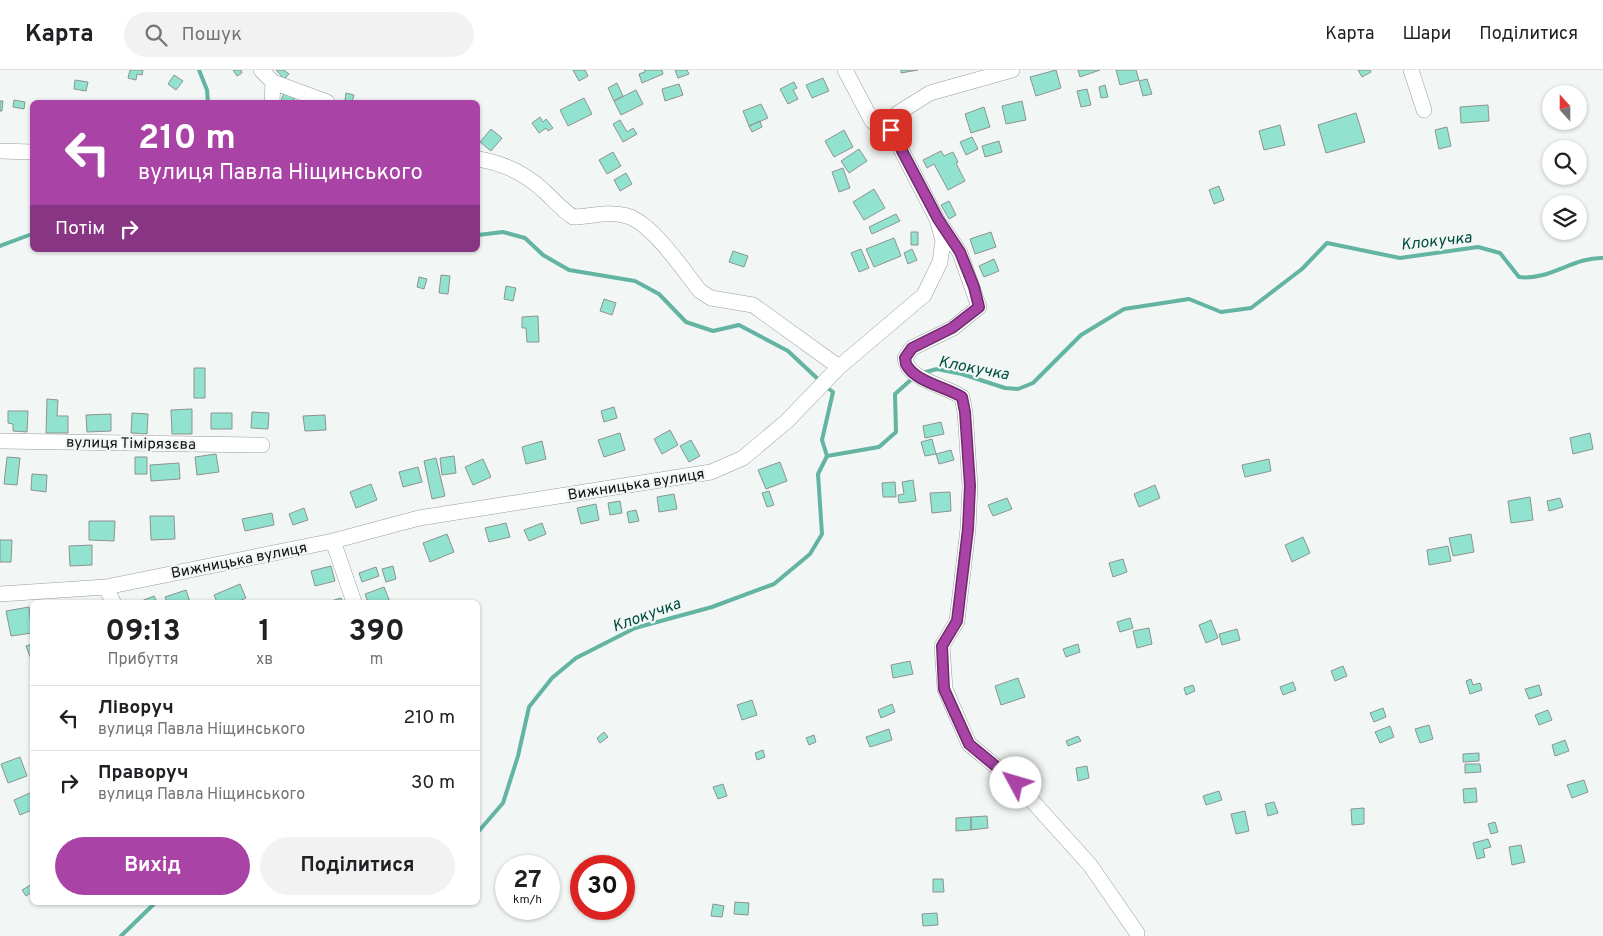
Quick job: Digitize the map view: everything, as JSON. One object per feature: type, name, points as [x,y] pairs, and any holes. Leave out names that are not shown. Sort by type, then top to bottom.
[{"type":"street","points":[[261,70],[273,82],[322,100]]},
{"type":"street","points":[[845,70],[872,122],[891,130],[898,113],[930,93],[1012,70]]},
{"type":"street","points":[[1411,70],[1424,110]]},
{"type":"street","points":[[272,100],[273,82]]},
{"type":"street","name":"Вижницька вулиця","points":[[0,594],[106,587],[333,542],[419,518],[711,472],[743,458],[787,421],[835,371],[924,295],[940,262],[942,240],[938,219],[891,130]]},
{"type":"street","points":[[0,152],[30,152]]},
{"type":"street","points":[[480,159],[499,162],[526,177],[544,191],[562,210],[573,217],[599,213],[625,215],[644,225],[700,291],[711,298],[753,305],[835,371]]},
{"type":"street","points":[[938,219],[960,252],[974,287],[979,307],[952,328],[912,348],[905,358],[908,369],[920,380],[936,383],[962,397],[965,412],[970,486],[968,529],[957,621],[942,646],[944,689],[969,744],[1016,783],[1090,865],[1137,933]]},
{"type":"street","name":"вулиця Тімірязєва","points":[[0,442],[262,445]]},
{"type":"street","points":[[333,542],[353,600]]},
{"type":"street","points":[[106,587],[112,600]]},
{"type":"building","points":[[130,70],[143,70],[142,75],[137,74],[136,80],[128,78]]},
{"type":"building","points":[[233,70],[241,70],[242,73],[237,76]]},
{"type":"building","points":[[276,70],[284,70],[289,74],[284,79]]},
{"type":"building","points":[[573,70],[585,70],[588,76],[579,81]]},
{"type":"building","points":[[644,70],[662,70],[663,74],[642,83],[639,74],[645,72]]},
{"type":"building","points":[[675,70],[687,70],[689,74],[678,78]]},
{"type":"building","points":[[901,70],[918,70],[901,73]]},
{"type":"building","points":[[1056,70],[1061,88],[1036,96],[1030,77]]},
{"type":"building","points":[[1078,70],[1100,70],[1080,77]]},
{"type":"building","points":[[1116,70],[1136,70],[1139,80],[1120,85]]},
{"type":"building","points":[[1358,70],[1370,70],[1371,72],[1362,77]]},
{"type":"building","points":[[174,75],[183,81],[176,90],[168,84]]},
{"type":"building","points":[[823,78],[829,91],[812,98],[806,85]]},
{"type":"building","points":[[1147,79],[1152,94],[1143,96],[1139,81]]},
{"type":"building","points":[[75,80],[88,82],[86,91],[74,89]]},
{"type":"building","points":[[794,82],[797,88],[793,90],[798,99],[788,104],[780,89]]},
{"type":"building","points":[[617,83],[623,96],[614,101],[608,88]]},
{"type":"building","points":[[679,84],[683,95],[665,101],[662,89]]},
{"type":"building","points":[[1105,85],[1108,97],[1101,98],[1099,87]]},
{"type":"building","points":[[1087,89],[1091,105],[1081,107],[1077,91]]},
{"type":"building","points":[[636,90],[643,104],[621,115],[614,101]]},
{"type":"building","points":[[284,93],[295,96],[294,100],[281,100]]},
{"type":"building","points":[[346,93],[354,95],[353,100],[345,100]]},
{"type":"building","points":[[584,98],[592,114],[568,126],[560,110]]},
{"type":"building","points":[[14,100],[25,102],[24,109],[13,107]]},
{"type":"building","points":[[0,101],[3,101],[2,111],[0,111]]},
{"type":"building","points":[[1022,101],[1026,120],[1006,124],[1002,106]]},
{"type":"building","points":[[761,104],[768,118],[749,126],[743,111]]},
{"type":"building","points":[[1488,105],[1489,121],[1461,123],[1460,107]]},
{"type":"building","points":[[984,107],[990,127],[971,133],[965,114]]},
{"type":"building","points":[[1356,113],[1365,142],[1326,153],[1318,125]]},
{"type":"building","points":[[540,117],[543,122],[546,119],[553,128],[548,131],[546,128],[539,133],[532,123]]},
{"type":"building","points":[[620,120],[627,132],[633,128],[637,134],[623,142],[613,124]]},
{"type":"building","points":[[760,121],[762,127],[752,132],[749,126]]},
{"type":"building","points":[[1280,125],[1285,145],[1264,150],[1259,131]]},
{"type":"building","points":[[1447,127],[1451,146],[1439,149],[1435,130]]},
{"type":"building","points":[[491,129],[502,138],[491,151],[480,142]]},
{"type":"building","points":[[844,130],[853,147],[834,157],[825,141]]},
{"type":"building","points":[[972,137],[978,149],[966,155],[960,142]]},
{"type":"building","points":[[999,141],[1002,152],[985,157],[982,146]]},
{"type":"building","points":[[859,149],[867,161],[849,173],[841,161]]},
{"type":"building","points":[[941,151],[944,156],[953,152],[965,181],[948,190],[934,164],[927,168],[923,160]]},
{"type":"building","points":[[613,152],[621,166],[607,174],[599,160]]},
{"type":"building","points":[[843,168],[850,188],[839,192],[832,172]]},
{"type":"building","points":[[626,173],[632,184],[620,191],[614,180]]},
{"type":"building","points":[[1219,186],[1224,200],[1214,204],[1209,190]]},
{"type":"building","points":[[874,189],[885,208],[864,220],[853,202]]},
{"type":"building","points":[[949,201],[956,215],[949,219],[941,205]]},
{"type":"building","points":[[896,214],[900,221],[872,234],[869,227]]},
{"type":"building","points":[[911,232],[918,232],[918,245],[911,245]]},
{"type":"building","points":[[991,232],[996,247],[975,254],[970,239]]},
{"type":"building","points":[[894,238],[901,256],[874,267],[866,249]]},
{"type":"building","points":[[861,249],[869,268],[859,272],[851,253]]},
{"type":"building","points":[[912,249],[917,260],[908,264],[904,253]]},
{"type":"building","points":[[733,251],[748,256],[744,267],[729,262]]},
{"type":"building","points":[[994,259],[999,271],[984,277],[979,266]]},
{"type":"building","points":[[441,275],[450,276],[448,294],[439,293]]},
{"type":"building","points":[[419,277],[427,279],[424,289],[417,287]]},
{"type":"building","points":[[506,286],[516,288],[513,301],[504,299]]},
{"type":"building","points":[[604,299],[616,303],[612,315],[600,311]]},
{"type":"building","points":[[538,316],[539,342],[527,342],[526,328],[522,328],[522,317]]},
{"type":"building","points":[[194,368],[205,368],[205,398],[194,398]]},
{"type":"building","points":[[47,399],[58,400],[57,416],[68,416],[68,433],[46,433]]},
{"type":"building","points":[[614,407],[617,418],[604,422],[601,411]]},
{"type":"building","points":[[192,409],[192,434],[172,434],[171,410]]},
{"type":"building","points":[[8,411],[28,411],[27,432],[13,431],[13,424],[8,423]]},
{"type":"building","points":[[252,412],[269,413],[268,429],[251,428]]},
{"type":"building","points":[[132,413],[148,414],[147,434],[131,433]]},
{"type":"building","points":[[211,413],[232,413],[232,429],[211,429]]},
{"type":"building","points":[[111,414],[111,431],[87,432],[86,415]]},
{"type":"building","points":[[325,415],[326,430],[305,431],[303,416]]},
{"type":"building","points":[[941,422],[944,434],[925,438],[923,426]]},
{"type":"building","points":[[670,430],[678,445],[662,454],[654,439]]},
{"type":"building","points":[[620,433],[625,450],[604,457],[598,440]]},
{"type":"building","points":[[1590,433],[1593,449],[1573,454],[1570,438]]},
{"type":"building","points":[[932,439],[936,454],[925,456],[921,442]]},
{"type":"building","points":[[691,440],[700,456],[689,462],[680,446]]},
{"type":"building","points":[[542,441],[546,459],[526,464],[522,447]]},
{"type":"building","points":[[951,450],[954,460],[939,464],[936,454]]},
{"type":"building","points":[[216,454],[219,472],[197,475],[195,457]]},
{"type":"building","points":[[454,456],[456,473],[442,475],[440,458]]},
{"type":"building","points":[[7,457],[20,458],[17,485],[4,484]]},
{"type":"building","points":[[135,457],[147,457],[147,474],[135,474]]},
{"type":"building","points":[[436,458],[445,496],[432,499],[424,461]]},
{"type":"building","points":[[483,459],[491,477],[473,485],[465,467]]},
{"type":"building","points":[[1269,459],[1271,471],[1245,477],[1242,465]]},
{"type":"building","points":[[780,462],[787,481],[766,489],[758,470]]},
{"type":"building","points":[[179,463],[180,479],[151,481],[150,465]]},
{"type":"building","points":[[418,467],[422,482],[403,487],[399,472]]},
{"type":"building","points":[[32,474],[47,475],[46,492],[31,490]]},
{"type":"building","points":[[913,480],[916,501],[899,503],[898,495],[904,494],[902,482]]},
{"type":"building","points":[[895,482],[896,497],[883,497],[882,483]]},
{"type":"building","points":[[371,484],[377,500],[356,508],[350,492]]},
{"type":"building","points":[[1155,485],[1160,498],[1139,507],[1134,494]]},
{"type":"building","points":[[769,491],[774,505],[767,507],[762,493]]},
{"type":"building","points":[[950,492],[951,511],[932,513],[930,493]]},
{"type":"building","points":[[674,494],[677,509],[659,512],[657,497]]},
{"type":"building","points":[[1530,497],[1533,520],[1511,523],[1508,501]]},
{"type":"building","points":[[1007,498],[1012,509],[993,516],[988,505]]},
{"type":"building","points":[[1560,498],[1563,507],[1549,511],[1547,501]]},
{"type":"building","points":[[620,501],[622,513],[610,515],[608,503]]},
{"type":"building","points":[[596,504],[599,520],[581,524],[577,508]]},
{"type":"building","points":[[304,508],[308,520],[293,525],[289,514]]},
{"type":"building","points":[[636,510],[639,521],[629,523],[627,512]]},
{"type":"building","points":[[272,513],[274,525],[245,531],[242,519]]},
{"type":"building","points":[[150,516],[174,516],[175,539],[151,540]]},
{"type":"building","points":[[89,521],[115,521],[114,541],[89,540]]},
{"type":"building","points":[[506,523],[510,537],[489,542],[485,528]]},
{"type":"building","points":[[542,523],[546,534],[529,541],[524,530]]},
{"type":"building","points":[[447,534],[454,552],[430,562],[423,543]]},
{"type":"building","points":[[1471,534],[1474,552],[1453,556],[1449,538]]},
{"type":"building","points":[[1303,537],[1310,553],[1292,562],[1285,545]]},
{"type":"building","points":[[0,540],[12,540],[11,562],[0,562]]},
{"type":"building","points":[[92,545],[92,565],[70,566],[69,546]]},
{"type":"building","points":[[1448,546],[1451,561],[1429,565],[1427,550]]},
{"type":"building","points":[[1123,559],[1127,572],[1113,577],[1109,563]]},
{"type":"building","points":[[331,566],[335,581],[315,586],[311,571]]},
{"type":"building","points":[[393,566],[396,579],[386,582],[382,569]]},
{"type":"building","points":[[376,567],[379,576],[362,582],[359,573]]},
{"type":"building","points":[[240,584],[246,598],[242,600],[216,600],[214,595]]},
{"type":"building","points":[[384,587],[389,600],[367,600],[365,594]]},
{"type":"building","points":[[186,590],[189,600],[166,600],[165,597]]},
{"type":"building","points":[[154,596],[156,600],[144,600]]},
{"type":"building","points":[[29,607],[30,633],[11,636],[6,611]]},
{"type":"building","points":[[1130,618],[1133,628],[1120,632],[1117,622]]},
{"type":"building","points":[[1211,620],[1218,638],[1206,643],[1199,625]]},
{"type":"building","points":[[1149,628],[1152,644],[1137,648],[1133,631]]},
{"type":"building","points":[[1237,629],[1240,640],[1222,645],[1219,634]]},
{"type":"building","points":[[1078,644],[1080,652],[1066,657],[1063,649]]},
{"type":"building","points":[[30,645],[30,656],[26,646]]},
{"type":"building","points":[[910,661],[913,674],[893,678],[891,665]]},
{"type":"building","points":[[1343,666],[1347,676],[1335,681],[1331,671]]},
{"type":"building","points":[[1018,678],[1025,697],[1001,705],[995,686]]},
{"type":"building","points":[[1471,679],[1473,685],[1480,683],[1482,690],[1470,694],[1466,681]]},
{"type":"building","points":[[1293,682],[1296,690],[1283,695],[1280,687]]},
{"type":"building","points":[[1193,685],[1195,691],[1186,695],[1184,688]]},
{"type":"building","points":[[1539,685],[1542,695],[1529,699],[1525,689]]},
{"type":"building","points":[[752,700],[757,715],[742,720],[737,705]]},
{"type":"building","points":[[892,704],[895,712],[881,718],[878,710]]},
{"type":"building","points":[[1383,708],[1386,717],[1374,722],[1370,713]]},
{"type":"building","points":[[1548,710],[1552,720],[1539,725],[1535,715]]},
{"type":"building","points":[[1429,725],[1433,739],[1420,743],[1415,729]]},
{"type":"building","points":[[1390,726],[1394,737],[1380,743],[1375,732]]},
{"type":"building","points":[[889,729],[892,740],[870,747],[866,737]]},
{"type":"building","points":[[604,732],[608,737],[600,743],[597,738]]},
{"type":"building","points":[[814,735],[816,742],[809,745],[806,738]]},
{"type":"building","points":[[1078,736],[1081,741],[1068,746],[1066,741]]},
{"type":"building","points":[[1565,740],[1569,751],[1555,756],[1552,745]]},
{"type":"building","points":[[763,750],[765,757],[757,760],[755,753]]},
{"type":"building","points":[[1479,753],[1479,761],[1463,762],[1463,754]]},
{"type":"building","points":[[20,757],[27,776],[8,783],[1,764]]},
{"type":"building","points":[[1465,764],[1480,764],[1481,772],[1465,773]]},
{"type":"building","points":[[1087,766],[1089,778],[1078,781],[1076,768]]},
{"type":"building","points":[[1584,780],[1588,792],[1572,798],[1567,785]]},
{"type":"building","points":[[723,784],[727,796],[718,799],[713,787]]},
{"type":"building","points":[[1476,788],[1477,802],[1464,803],[1463,789]]},
{"type":"building","points":[[1219,791],[1222,800],[1206,805],[1203,796]]},
{"type":"building","points":[[30,793],[30,811],[20,815],[14,800]]},
{"type":"building","points":[[1274,802],[1278,813],[1268,816],[1265,804]]},
{"type":"building","points":[[1364,808],[1364,824],[1352,825],[1351,809]]},
{"type":"building","points":[[1245,811],[1249,831],[1236,834],[1231,814]]},
{"type":"building","points":[[987,816],[988,828],[971,830],[971,817]]},
{"type":"building","points":[[971,817],[971,830],[956,831],[956,818]]},
{"type":"building","points":[[1495,822],[1498,832],[1491,834],[1488,824]]},
{"type":"building","points":[[1488,839],[1491,847],[1483,849],[1485,857],[1477,859],[1473,843]]},
{"type":"building","points":[[1521,845],[1525,862],[1512,865],[1509,847]]},
{"type":"building","points":[[933,879],[943,879],[944,892],[933,892]]},
{"type":"building","points":[[30,885],[30,893],[26,896],[22,890]]},
{"type":"building","points":[[735,902],[749,903],[748,915],[734,914]]},
{"type":"building","points":[[713,904],[724,906],[722,917],[711,916]]},
{"type":"building","points":[[937,913],[938,925],[923,926],[922,914]]},
{"type":"waterway","points":[[199,70],[207,90],[208,100]]},
{"type":"waterway","points":[[480,235],[503,232],[525,238],[543,255],[569,270],[635,281],[659,294],[686,322],[713,331],[739,325],[788,351],[820,381]]},
{"type":"waterway","points":[[0,246],[30,235]]},
{"type":"waterway","name":"Клокучка","points":[[922,373],[937,369],[962,374],[1005,388],[1018,389],[1033,383],[1081,335],[1124,309],[1189,299],[1221,312],[1251,308],[1302,269],[1327,243],[1400,258],[1478,247],[1500,253],[1519,277],[1541,276],[1581,261],[1603,258]]},
{"type":"waterway","name":"Клокучка","points":[[480,830],[503,803],[518,756],[529,707],[552,678],[576,658],[635,628],[712,607],[774,584],[810,554],[822,534],[818,474],[827,456],[879,447],[896,432],[895,394],[914,377]]},
{"type":"waterway","points":[[825,386],[833,392],[822,440],[827,456]]},
{"type":"waterway","name":"Клокучка","points":[[121,936],[153,905]]},
{"type":"route","points":[[891,130],[938,219],[960,252],[974,287],[979,307],[952,328],[912,348],[905,358],[908,369],[920,380],[936,383],[962,397],[965,412],[970,486],[968,529],[957,621],[942,646],[944,689],[969,744],[1016,783]]}]
